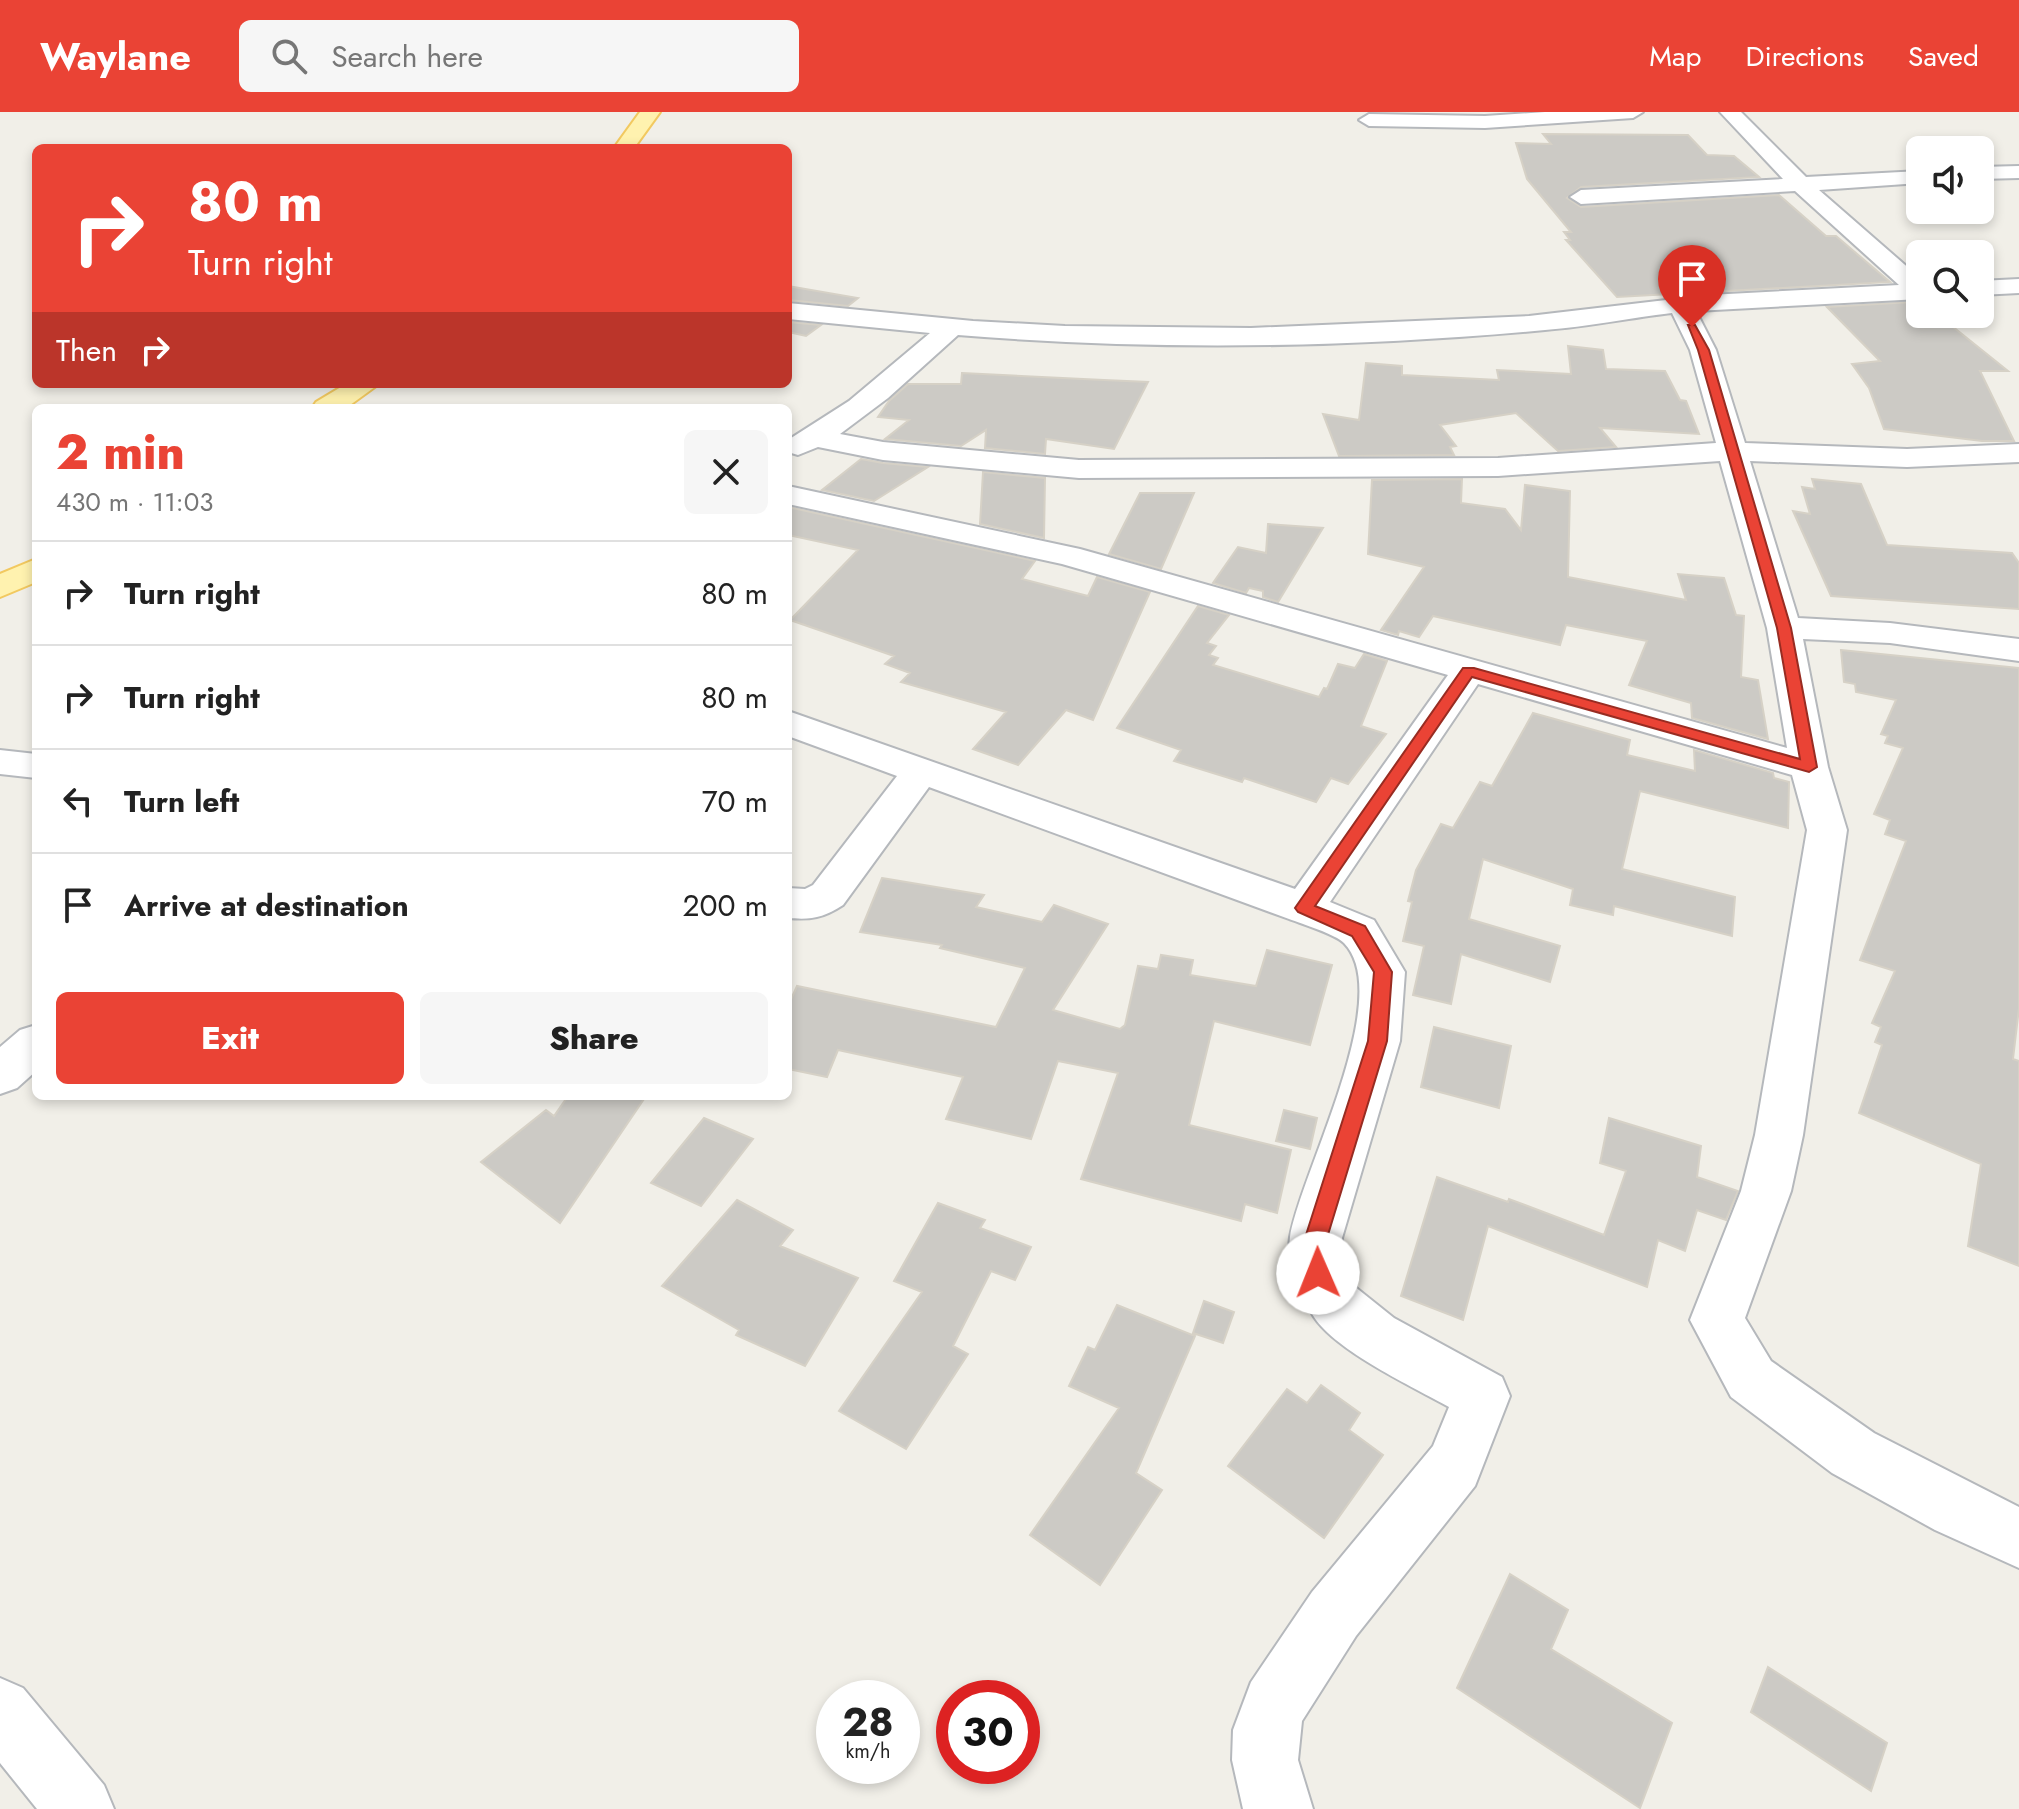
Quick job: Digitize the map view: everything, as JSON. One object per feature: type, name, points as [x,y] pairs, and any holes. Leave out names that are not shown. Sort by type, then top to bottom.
[{"type":"main road","points":[[627,144],[650,112]]},
{"type":"main road","points":[[332,404],[358,388]]},
{"type":"main road","points":[[0,587],[32,571]]},
{"type":"street","points":[[1369,120],[1485,122],[1633,112]]},
{"type":"street","points":[[1730,112],[1775,156],[1797,184],[1906,280]]},
{"type":"street","points":[[1994,173],[2019,172]]},
{"type":"street","points":[[1581,197],[1906,178]]},
{"type":"street","points":[[1994,287],[2019,286]]},
{"type":"street","points":[[792,311],[951,328],[1133,338],[1308,335],[1532,324],[1680,305],[1906,292]]},
{"type":"street","points":[[1680,305],[1703,350],[1784,628],[1809,767],[1827,830],[1808,966],[1766,1191],[1717,1320],[1751,1379],[1853,1453],[2019,1538]]},
{"type":"street","points":[[801,444],[897,377],[951,328]]},
{"type":"street","points":[[801,444],[1079,469],[1498,467],[1732,451],[1907,458],[2019,453]]},
{"type":"street","points":[[792,496],[1069,556],[1809,767]]},
{"type":"street","points":[[1784,628],[1890,633],[2019,650]]},
{"type":"street","points":[[1304,908],[1469,671]]},
{"type":"street","points":[[792,724],[1304,908],[1359,931],[1383,972],[1377,1041],[1316,1238],[1318,1273],[1335,1303],[1375,1336],[1482,1396],[1454,1466],[1334,1614],[1274,1705],[1266,1730],[1265,1760],[1273,1800],[1279,1809]]},
{"type":"street","points":[[0,762],[32,766]]},
{"type":"street","points":[[792,903],[812,905],[828,895],[920,772]]},
{"type":"street","points":[[0,1075],[32,1047]]},
{"type":"street","points":[[0,1711],[80,1809]]},
{"type":"building","points":[[1543,134],[1688,135],[1707,155],[1734,156],[1759,177],[1581,187],[1567,198],[1581,207],[1779,195],[1826,236],[1836,236],[1890,282],[1617,297],[1566,240],[1570,240],[1564,232],[1571,232],[1527,179],[1516,143],[1551,144]]},
{"type":"building","points":[[792,287],[858,298],[848,306],[792,300]]},
{"type":"building","points":[[1906,302],[1906,328],[1954,328],[2008,371],[1980,371],[2014,441],[1982,441],[1884,429],[1869,388],[1852,364],[1880,361],[1827,307]]},
{"type":"building","points":[[792,322],[821,325],[806,336],[792,333]]},
{"type":"building","points":[[1568,346],[1603,350],[1606,369],[1665,371],[1680,400],[1686,401],[1699,434],[1600,428],[1616,447],[1558,451],[1516,413],[1440,425],[1456,446],[1450,447],[1454,455],[1339,456],[1323,414],[1359,420],[1366,363],[1402,366],[1402,375],[1499,380],[1497,370],[1571,374]]},
{"type":"building","points":[[962,373],[1148,382],[1114,449],[1046,439],[1045,454],[985,448],[986,430],[961,446],[885,439],[909,420],[878,417],[889,401],[908,384],[961,384]]},
{"type":"building","points":[[861,459],[928,467],[874,501],[822,490]]},
{"type":"building","points":[[983,472],[1045,478],[1044,538],[980,524]]},
{"type":"building","points":[[1462,479],[1461,503],[1505,509],[1521,530],[1525,485],[1570,491],[1568,577],[1686,600],[1678,574],[1724,578],[1736,615],[1744,616],[1741,677],[1758,680],[1768,739],[1692,718],[1691,703],[1629,685],[1647,641],[1566,625],[1560,645],[1433,616],[1419,637],[1381,630],[1424,567],[1368,554],[1372,480]]},
{"type":"building","points":[[1812,479],[1861,484],[1887,545],[2012,553],[2019,563],[2019,609],[1831,596],[1793,511],[1810,514],[1802,487],[1815,489]]},
{"type":"building","points":[[1140,493],[1194,493],[1161,569],[1109,554]]},
{"type":"building","points":[[792,508],[1035,561],[1022,579],[1088,596],[1097,577],[1150,592],[1093,720],[1066,710],[1018,765],[973,749],[1006,712],[901,682],[910,673],[885,664],[894,656],[792,621],[858,550],[792,536]]},
{"type":"building","points":[[1268,524],[1323,528],[1278,602],[1263,597],[1263,591],[1249,588],[1246,593],[1213,583],[1238,547],[1266,553]]},
{"type":"building","points":[[1198,606],[1229,615],[1207,643],[1216,646],[1209,655],[1218,658],[1213,665],[1319,697],[1324,688],[1327,689],[1338,664],[1355,668],[1364,654],[1387,661],[1361,726],[1386,734],[1348,784],[1331,778],[1316,802],[1244,778],[1242,782],[1174,761],[1181,750],[1117,728]]},
{"type":"building","points":[[1841,650],[2019,668],[2019,1008],[2013,1059],[2019,1061],[2019,1266],[1968,1246],[1981,1164],[1859,1113],[1882,1045],[1875,1042],[1881,1027],[1872,1023],[1895,971],[1860,960],[1906,841],[1885,834],[1890,820],[1874,814],[1903,748],[1885,743],[1888,736],[1881,734],[1896,700],[1856,692],[1855,684],[1844,682]]},
{"type":"building","points":[[1533,713],[1630,740],[1627,755],[1695,771],[1694,750],[1773,773],[1774,778],[1789,782],[1788,828],[1640,791],[1622,869],[1735,897],[1732,936],[1614,906],[1613,915],[1570,905],[1573,889],[1483,859],[1469,919],[1560,946],[1550,982],[1461,954],[1451,1004],[1413,995],[1424,946],[1403,941],[1416,870],[1441,824],[1453,828],[1480,782],[1492,786]]},
{"type":"building","points":[[882,878],[984,895],[976,907],[1042,922],[1054,905],[1108,924],[1053,1010],[1120,1029],[1125,1025],[1138,966],[1158,969],[1161,955],[1193,960],[1190,975],[1256,986],[1267,950],[1332,965],[1310,1045],[1214,1021],[1189,1125],[1291,1150],[1277,1213],[1245,1204],[1241,1221],[1081,1179],[1118,1073],[1058,1061],[1031,1139],[946,1119],[963,1077],[838,1050],[827,1077],[792,1070],[792,997],[797,986],[996,1027],[1025,968],[940,948],[942,945],[860,932]]},
{"type":"building","points":[[1434,1027],[1511,1046],[1499,1108],[1421,1087]]},
{"type":"building","points":[[565,1100],[643,1100],[560,1223],[481,1162],[546,1110],[554,1116]]},
{"type":"building","points":[[1284,1110],[1317,1118],[1310,1149],[1276,1141]]},
{"type":"building","points":[[704,1118],[753,1139],[701,1206],[651,1183]]},
{"type":"building","points":[[1609,1118],[1701,1146],[1697,1177],[1738,1191],[1726,1220],[1697,1210],[1685,1251],[1658,1240],[1647,1287],[1488,1226],[1463,1320],[1401,1296],[1437,1177],[1508,1202],[1509,1199],[1604,1235],[1626,1171],[1600,1163]]},
{"type":"building","points":[[737,1200],[793,1230],[780,1246],[858,1278],[805,1366],[736,1335],[739,1330],[662,1286]]},
{"type":"building","points":[[938,1203],[985,1220],[980,1228],[1031,1247],[1015,1280],[991,1271],[953,1346],[968,1354],[906,1449],[839,1411],[922,1292],[894,1281]]},
{"type":"building","points":[[1204,1301],[1234,1312],[1223,1343],[1193,1333]]},
{"type":"building","points":[[1117,1305],[1195,1336],[1136,1473],[1162,1490],[1100,1585],[1030,1535],[1119,1408],[1069,1386],[1088,1347],[1095,1350]]},
{"type":"building","points":[[1321,1385],[1360,1413],[1349,1430],[1383,1455],[1324,1538],[1228,1466],[1287,1389],[1307,1403]]},
{"type":"building","points":[[1510,1574],[1568,1610],[1551,1649],[1672,1723],[1640,1808],[1457,1688]]},
{"type":"building","points":[[1768,1667],[1887,1743],[1871,1791],[1751,1712]]},
{"type":"route","points":[[1318,1273],[1316,1238],[1377,1041],[1383,972],[1359,931],[1304,908],[1469,671],[1809,767],[1784,628],[1703,350],[1692,327]]}]
